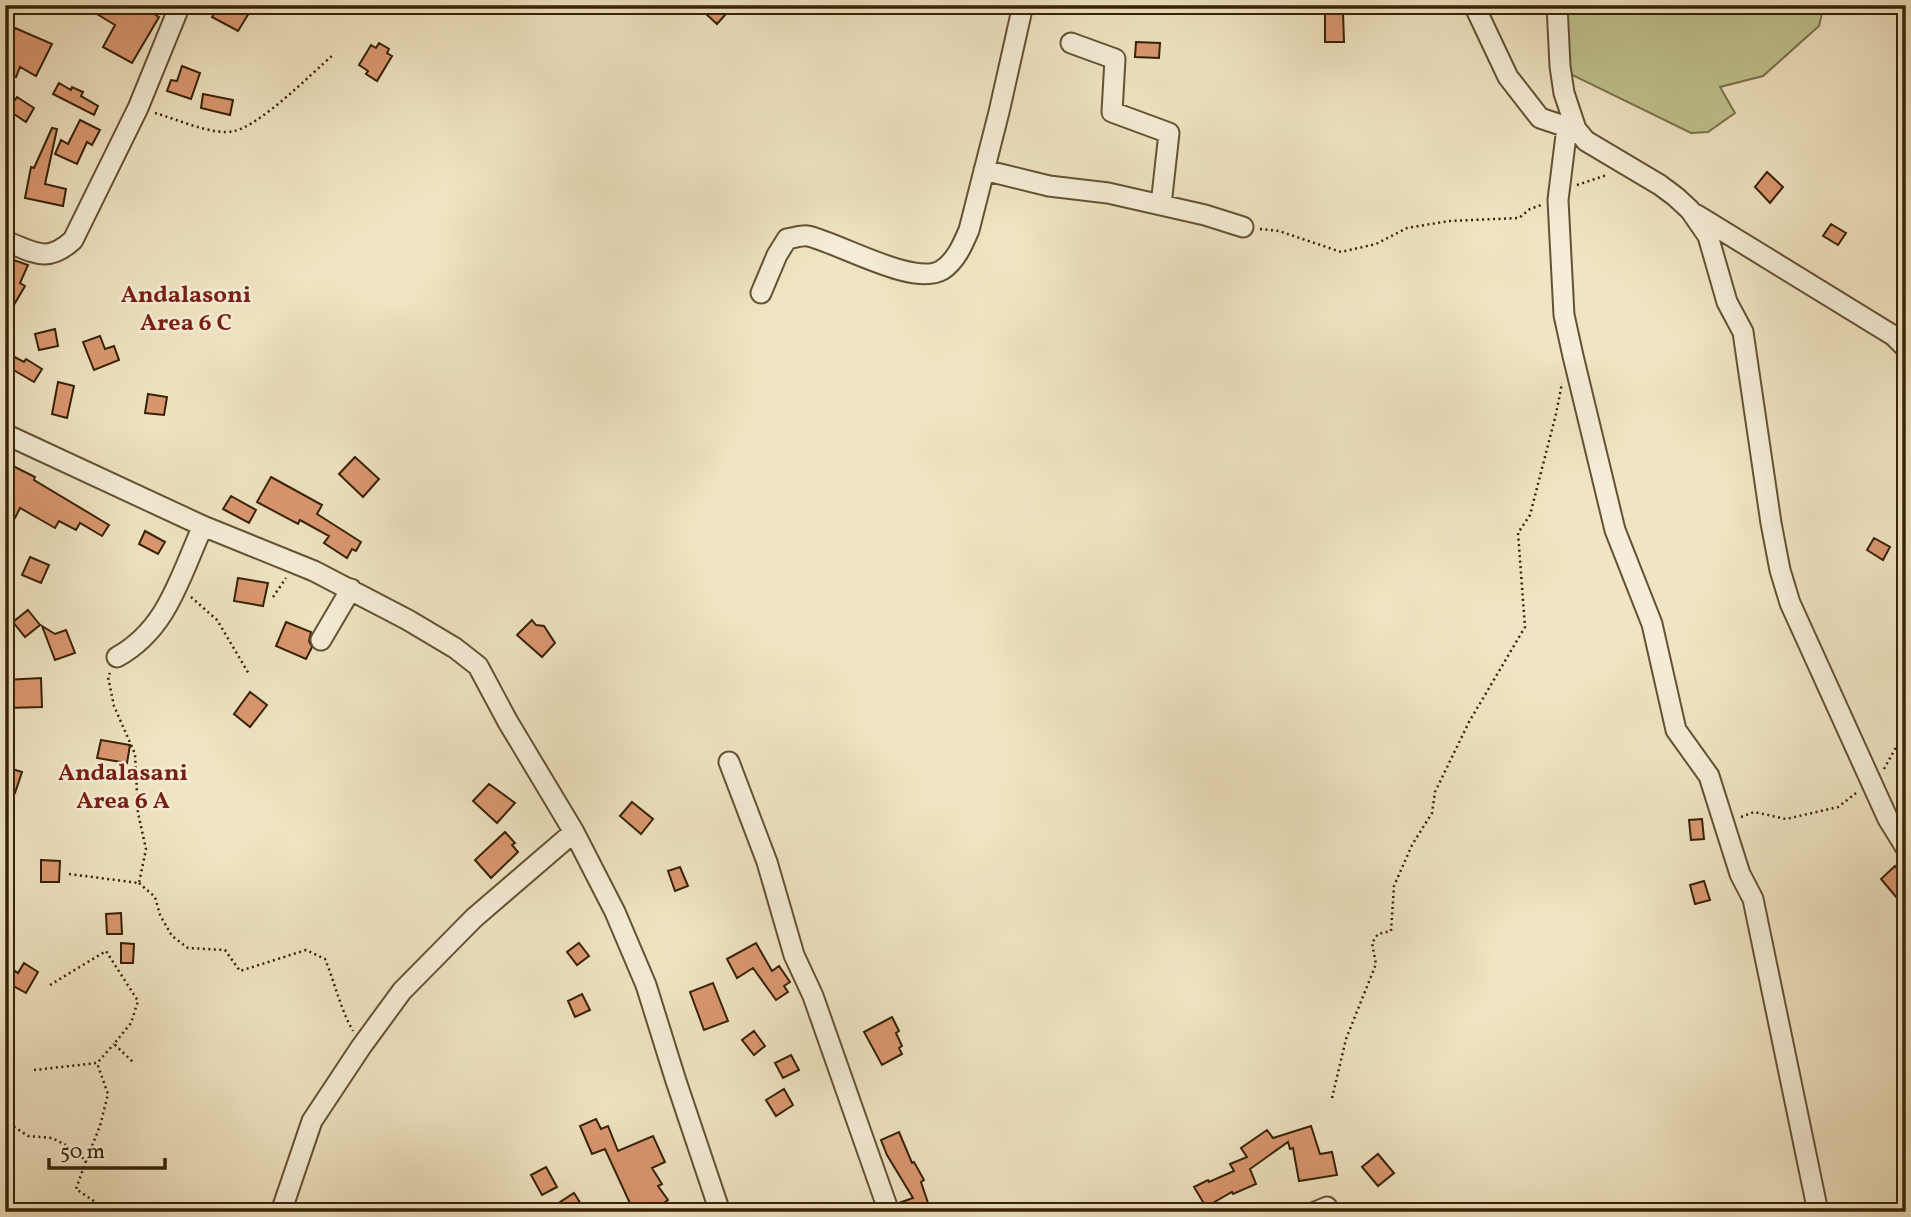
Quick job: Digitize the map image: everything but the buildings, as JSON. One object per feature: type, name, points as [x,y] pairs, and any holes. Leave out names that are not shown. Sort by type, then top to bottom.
[{"type":"street","points":[[5,241],[49,255],[61,251],[73,240],[138,108],[180,5]]},
{"type":"street","points":[[761,293],[787,239],[806,235],[865,258],[913,272],[930,274],[942,270],[957,254],[965,239],[984,170],[1023,5]]},
{"type":"street","points":[[1474,5],[1508,77],[1540,118],[1569,122],[1586,141],[1660,185],[1690,210],[1894,335],[1906,348]]},
{"type":"street","points":[[1557,5],[1560,66],[1569,122],[1558,200],[1564,315],[1615,530],[1651,624],[1676,730],[1709,776],[1740,874],[1753,899],[1818,1212]]},
{"type":"street","points":[[1071,43],[1115,59],[1112,112],[1169,133],[1161,205]]},
{"type":"street","points":[[984,170],[1049,186],[1108,193],[1205,215],[1243,227]]},
{"type":"street","points":[[1690,210],[1707,236],[1727,302],[1743,332],[1780,570],[1790,603],[1888,819],[1906,848]]},
{"type":"street","points":[[5,435],[203,526],[351,589],[455,648],[478,666],[574,832],[615,912],[646,985],[720,1212]]},
{"type":"street","points":[[117,657],[135,647],[148,635],[165,612],[203,526]]},
{"type":"street","points":[[321,640],[351,589]]},
{"type":"street","points":[[729,762],[767,862],[794,955],[813,996],[889,1212]]},
{"type":"street","points":[[281,1212],[312,1121],[361,1046],[402,992],[474,918],[574,832]]},
{"type":"path","points":[[138,108],[211,130],[235,131],[260,118],[333,55]]},
{"type":"path","points":[[1243,227],[1279,231],[1341,252],[1376,244],[1407,228],[1449,221],[1519,218],[1530,209],[1558,200],[1572,191],[1577,184],[1616,173],[1626,165]]},
{"type":"path","points":[[1332,1098],[1346,1039],[1376,964],[1372,943],[1378,934],[1391,931],[1395,886],[1412,845],[1432,813],[1435,792],[1469,722],[1525,627],[1518,533],[1531,515],[1563,376]]},
{"type":"path","points":[[273,597],[296,564]]},
{"type":"path","points":[[180,582],[187,593],[217,620],[249,674]]},
{"type":"path","points":[[117,657],[108,677],[114,706],[135,754],[138,813],[146,849],[139,883]]},
{"type":"path","points":[[1721,812],[1732,821],[1754,812],[1786,819],[1838,807],[1880,779],[1906,729]]},
{"type":"path","points":[[69,874],[139,883],[155,897],[160,915],[172,936],[188,948],[225,950],[240,971],[306,950],[325,959],[342,1012],[361,1046]]},
{"type":"path","points":[[34,1070],[97,1063],[131,1023],[138,1001],[106,951],[50,985]]},
{"type":"path","points":[[114,1044],[134,1063]]},
{"type":"path","points":[[97,1063],[108,1094],[100,1126],[76,1189],[110,1212]]},
{"type":"path","points":[[5,1132],[13,1126],[28,1136],[52,1138],[72,1148],[86,1161]]},
{"type":"green space","points":[[1562,5],[1824,5],[1819,26],[1763,76],[1720,87],[1735,113],[1708,132],[1691,133],[1562,70]]},
{"type":"district","name":"Andalasoni Area 6 C","points":[[186,308]]},
{"type":"district","name":"Andalasani Area 6 A","points":[[123,786]]}]
